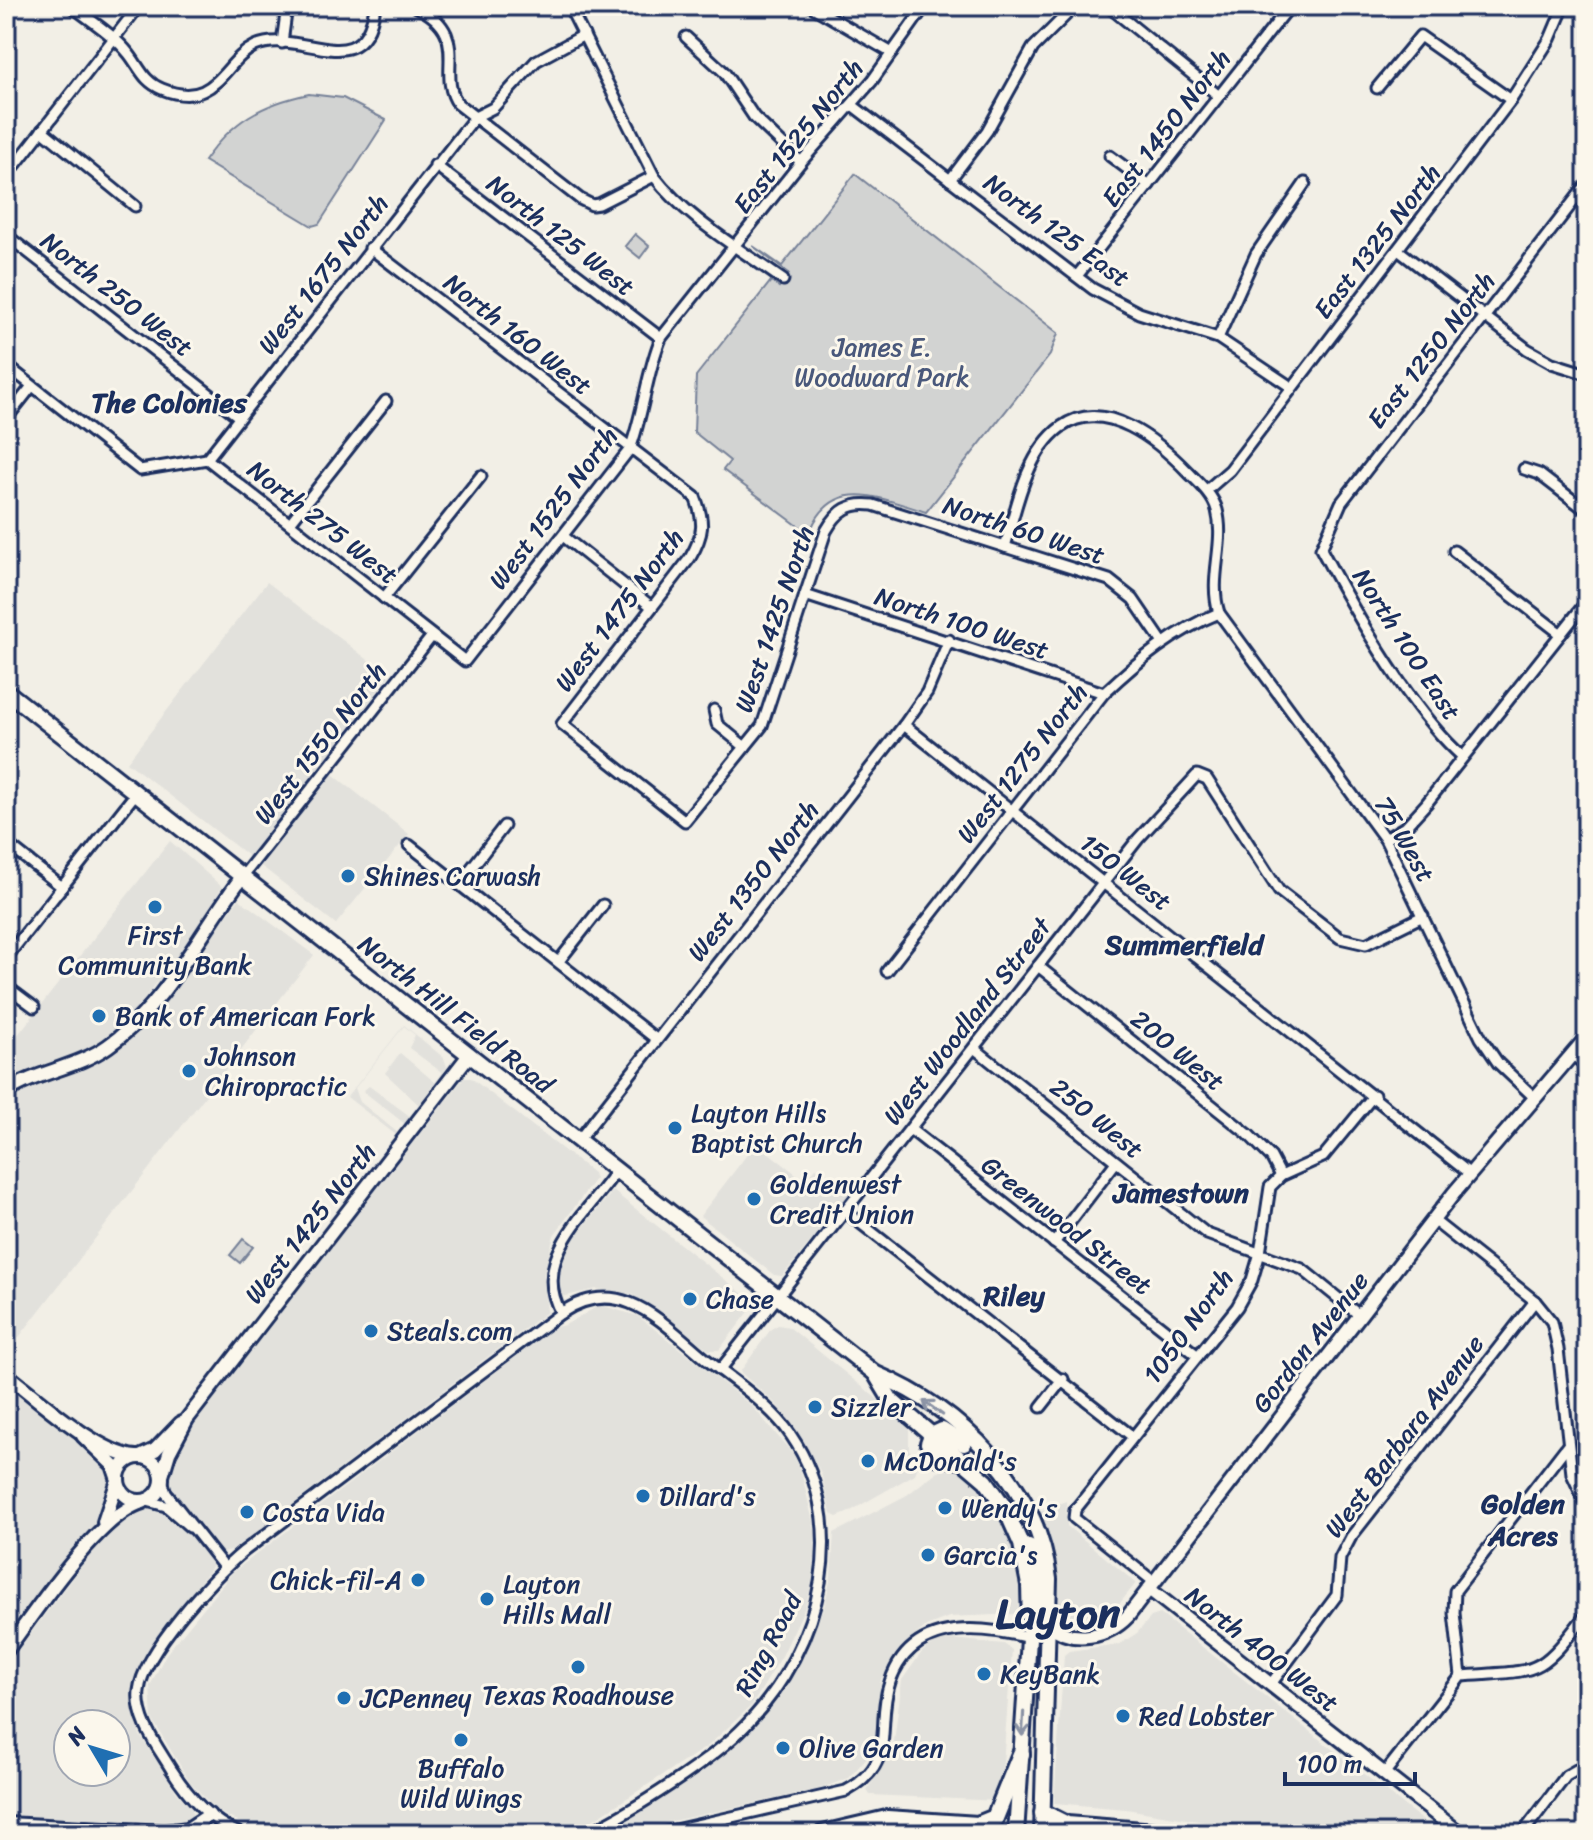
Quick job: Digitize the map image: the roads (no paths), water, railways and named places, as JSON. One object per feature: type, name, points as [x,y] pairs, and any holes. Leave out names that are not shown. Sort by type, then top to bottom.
[{"type":"highway","points":[[823,1834],[868,1822],[905,1819],[978,1825],[995,1818],[1021,1754]]},
{"type":"highway","points":[[1043,1813],[1067,1825],[1181,1834]]},
{"type":"highway","points":[[905,1819],[942,1834]]},
{"type":"main road","name":"North Hill Field Road","points":[[6,691],[876,1374]]},
{"type":"main road","points":[[876,1374],[891,1400],[971,1466],[996,1494],[1016,1531],[1029,1585],[1029,1638],[1016,1834]]},
{"type":"main road","points":[[876,1374],[903,1385],[982,1447],[1014,1483],[1037,1528],[1048,1571],[1051,1627],[1042,1834]]},
{"type":"main road","points":[[932,1434],[947,1431],[976,1454],[1037,1528]]},
{"type":"main road","points":[[1016,1531],[1032,1548],[1040,1614],[1051,1627]]},
{"type":"main road","points":[[1029,1638],[1041,1657],[1040,1706],[1047,1745]]},
{"type":"street","points":[[72,6],[113,38],[148,81],[163,90],[182,93],[213,85],[255,46],[282,43],[335,51],[349,49],[369,32],[375,6]]},
{"type":"street","points":[[6,177],[139,6]]},
{"type":"street","points":[[282,43],[287,6]]},
{"type":"street","points":[[415,6],[433,18],[450,42],[452,96],[475,117],[592,205],[654,176]]},
{"type":"street","points":[[569,6],[654,176],[679,205],[783,280]]},
{"type":"street","points":[[811,6],[892,53]]},
{"type":"street","name":"East 1525 North","points":[[699,290],[737,247],[801,162],[852,105],[925,6]]},
{"type":"street","points":[[950,180],[987,131],[1033,48],[1075,6]]},
{"type":"street","points":[[1108,6],[1219,96]]},
{"type":"street","name":"East 1450 North","points":[[1077,276],[1290,6]]},
{"type":"street","name":"East 1325 North","points":[[1207,490],[1230,470],[1511,100],[1550,39],[1564,6]]},
{"type":"street","name":"West 1675 North","points":[[207,459],[475,117],[493,108],[536,61],[584,35]]},
{"type":"street","points":[[1377,88],[1420,36],[1511,100]]},
{"type":"street","points":[[686,37],[724,72],[754,117],[801,162]]},
{"type":"street","name":"North 125 East","points":[[852,105],[1077,276],[1139,313],[1218,338],[1291,387]]},
{"type":"street","points":[[42,130],[135,206]]},
{"type":"street","points":[[1110,156],[1149,185]]},
{"type":"street","name":"North 125 West","points":[[435,165],[661,338]]},
{"type":"street","points":[[1218,338],[1256,254],[1305,183]]},
{"type":"street","name":"East 1250 North","points":[[1321,549],[1341,503],[1587,184]]},
{"type":"street","name":"North 250 West","points":[[6,235],[239,417]]},
{"type":"street","name":"North 160 West","points":[[370,248],[695,497],[704,520]]},
{"type":"street","points":[[1398,250],[1484,318],[1552,363],[1587,374]]},
{"type":"street","name":"West 1525 North","points":[[465,661],[630,449],[641,421],[649,367],[661,338],[699,290]]},
{"type":"street","points":[[6,365],[140,470],[207,459]]},
{"type":"street","points":[[6,419],[32,386]]},
{"type":"street","points":[[290,523],[386,401]]},
{"type":"street","points":[[1005,547],[1022,489],[1041,453],[1061,428],[1079,420],[1103,419],[1125,424],[1168,451],[1207,490],[1217,510],[1218,539],[1212,587],[1219,613]]},
{"type":"street","name":"North 275 West","points":[[207,459],[465,661]]},
{"type":"street","points":[[1524,469],[1539,474],[1587,511]]},
{"type":"street","points":[[384,598],[481,476]]},
{"type":"street","name":"North 60 West","points":[[845,508],[857,503],[873,505],[1109,580],[1122,587],[1163,643]]},
{"type":"street","name":"West 1425 North","points":[[685,821],[762,726],[826,531],[845,508]]},
{"type":"street","name":"West 1475 North","points":[[685,821],[562,724],[690,558],[703,537],[704,520]]},
{"type":"street","points":[[563,536],[652,607]]},
{"type":"street","name":"North 100 East","points":[[1321,549],[1346,596],[1428,721],[1463,757]]},
{"type":"street","points":[[1454,551],[1561,634]]},
{"type":"street","name":"North 100 West","points":[[805,595],[1104,693]]},
{"type":"street","points":[[1385,839],[1405,827],[1587,601]]},
{"type":"street","name":"West 1275 North","points":[[887,971],[1104,693],[1139,660],[1163,643],[1191,624],[1219,613]]},
{"type":"street","name":"75 West","points":[[1219,613],[1385,839],[1481,1038],[1498,1063],[1535,1098]]},
{"type":"street","name":"West 1550 North","points":[[242,877],[432,636]]},
{"type":"street","name":"West 1350 North","points":[[578,1141],[904,725],[927,692],[949,640]]},
{"type":"street","points":[[714,710],[717,724],[745,747]]},
{"type":"street","name":"150 West","points":[[904,725],[1470,1174]]},
{"type":"street","name":"West Woodland Street","points":[[720,1370],[1104,882],[1197,775],[1207,779],[1279,891],[1340,938],[1354,944],[1376,941],[1423,916]]},
{"type":"street","points":[[6,958],[136,793]]},
{"type":"street","points":[[459,884],[504,826]]},
{"type":"street","points":[[6,843],[62,887]]},
{"type":"street","points":[[409,845],[656,1039]]},
{"type":"street","points":[[6,1092],[85,1060],[122,1035],[184,962],[242,877]]},
{"type":"street","points":[[559,961],[603,905]]},
{"type":"street","name":"200 West","points":[[1038,966],[1248,1134],[1271,1157],[1281,1176]]},
{"type":"street","points":[[6,986],[34,1007]]},
{"type":"street","name":"Gordon Avenue","points":[[1051,1627],[1073,1636],[1105,1632],[1125,1619],[1433,1220],[1587,1037]]},
{"type":"street","name":"250 West","points":[[974,1048],[1207,1234],[1302,1269],[1359,1315]]},
{"type":"street","name":"West 1425 North","points":[[138,1457],[155,1450],[187,1419],[469,1055]]},
{"type":"street","points":[[1573,1055],[1587,1066]]},
{"type":"street","points":[[1281,1176],[1323,1157],[1374,1095]]},
{"type":"street","name":"Greenwood Street","points":[[910,1129],[1198,1356]]},
{"type":"street","points":[[1054,1243],[1116,1162]]},
{"type":"street","points":[[561,1313],[550,1285],[554,1261],[568,1235],[616,1171]]},
{"type":"street","name":"1050 North","points":[[1152,1585],[1074,1518],[1075,1510],[1237,1307],[1252,1280],[1260,1253],[1270,1187],[1281,1176]]},
{"type":"street","points":[[845,1211],[1063,1379],[1133,1437]]},
{"type":"street","points":[[1433,1220],[1535,1301],[1552,1322],[1558,1349],[1572,1474],[1587,1506]]},
{"type":"street","name":"Ring Road","points":[[241,1834],[209,1815],[185,1790],[150,1734],[139,1692],[151,1658],[224,1567],[561,1313],[597,1297],[630,1302],[776,1417],[811,1472],[825,1539],[820,1593],[791,1661],[753,1718],[716,1752],[586,1834]]},
{"type":"street","name":"West Barbara Avenue","points":[[1271,1684],[1337,1595],[1340,1558],[1351,1537],[1535,1301]]},
{"type":"street","points":[[6,1374],[79,1431],[112,1463],[126,1497],[166,1506],[196,1531]]},
{"type":"street","points":[[1041,1407],[1063,1379]]},
{"type":"street","name":"West 1425 North","points":[[162,1478],[169,1453],[187,1419]]},
{"type":"street","points":[[79,1431],[117,1453],[155,1462],[166,1493],[224,1567]]},
{"type":"street","points":[[1384,1774],[1461,1676],[1454,1613],[1455,1591],[1567,1446]]},
{"type":"street","points":[[99,1532],[112,1505],[123,1464],[138,1457]]},
{"type":"street","points":[[6,1651],[99,1532],[120,1512],[157,1493],[162,1478]]},
{"type":"street","name":"North 400 West","points":[[1152,1585],[1271,1684],[1461,1834]]},
{"type":"street","points":[[1461,1676],[1532,1671],[1551,1660],[1587,1613]]},
{"type":"street","points":[[657,1834],[846,1791],[866,1777],[880,1756],[890,1682],[918,1644],[958,1628],[1029,1638]]},
{"type":"street","points":[[1522,1834],[1566,1776],[1587,1764]]},
{"type":"street","points":[[6,1824],[165,1832],[188,1829],[209,1815]]},
{"type":"street","points":[[606,1823],[613,1834]]},
{"type":"place","name":"Shines Carwash","points":[[348,876]]},
{"type":"place","name":"First Community Bank","points":[[155,907]]},
{"type":"place","name":"Bank of American Fork","points":[[99,1016]]},
{"type":"place","name":"Johnson Chiropractic","points":[[189,1071]]},
{"type":"place","name":"Layton Hills Baptist Church","points":[[675,1128]]},
{"type":"place","name":"Goldenwest Credit Union","points":[[754,1199]]},
{"type":"place","name":"Chase","points":[[690,1299]]},
{"type":"place","name":"Steals.com","points":[[371,1331]]},
{"type":"place","name":"Sizzler","points":[[815,1407]]},
{"type":"place","name":"McDonald's","points":[[868,1461]]},
{"type":"place","name":"Dillard's","points":[[643,1496]]},
{"type":"place","name":"Wendy's","points":[[945,1508]]},
{"type":"place","name":"Costa Vida","points":[[247,1512]]},
{"type":"place","name":"Garcia's","points":[[928,1555]]},
{"type":"place","name":"Chick-fil-A","points":[[418,1580]]},
{"type":"place","name":"Layton Hills Mall","points":[[487,1599]]},
{"type":"place","name":"Texas Roadhouse","points":[[578,1667]]},
{"type":"place","name":"KeyBank","points":[[984,1674]]},
{"type":"place","name":"JCPenney","points":[[344,1698]]},
{"type":"place","name":"Red Lobster","points":[[1123,1716]]},
{"type":"place","name":"Buffalo Wild Wings","points":[[461,1740]]},
{"type":"place","name":"Olive Garden","points":[[783,1748]]},
{"type":"district","name":"The Colonies","points":[[169,402]]},
{"type":"district","name":"Summerfield","points":[[1184,944]]},
{"type":"district","name":"Jamestown","points":[[1181,1192]]},
{"type":"district","name":"Riley","points":[[1014,1295]]},
{"type":"district","name":"Golden Acres","points":[[1523,1519]]},
{"type":"district","name":"Layton","points":[[1058,1613]]},
{"type":"park label","name":"James E. Woodward Park","points":[[882,362]]}]
